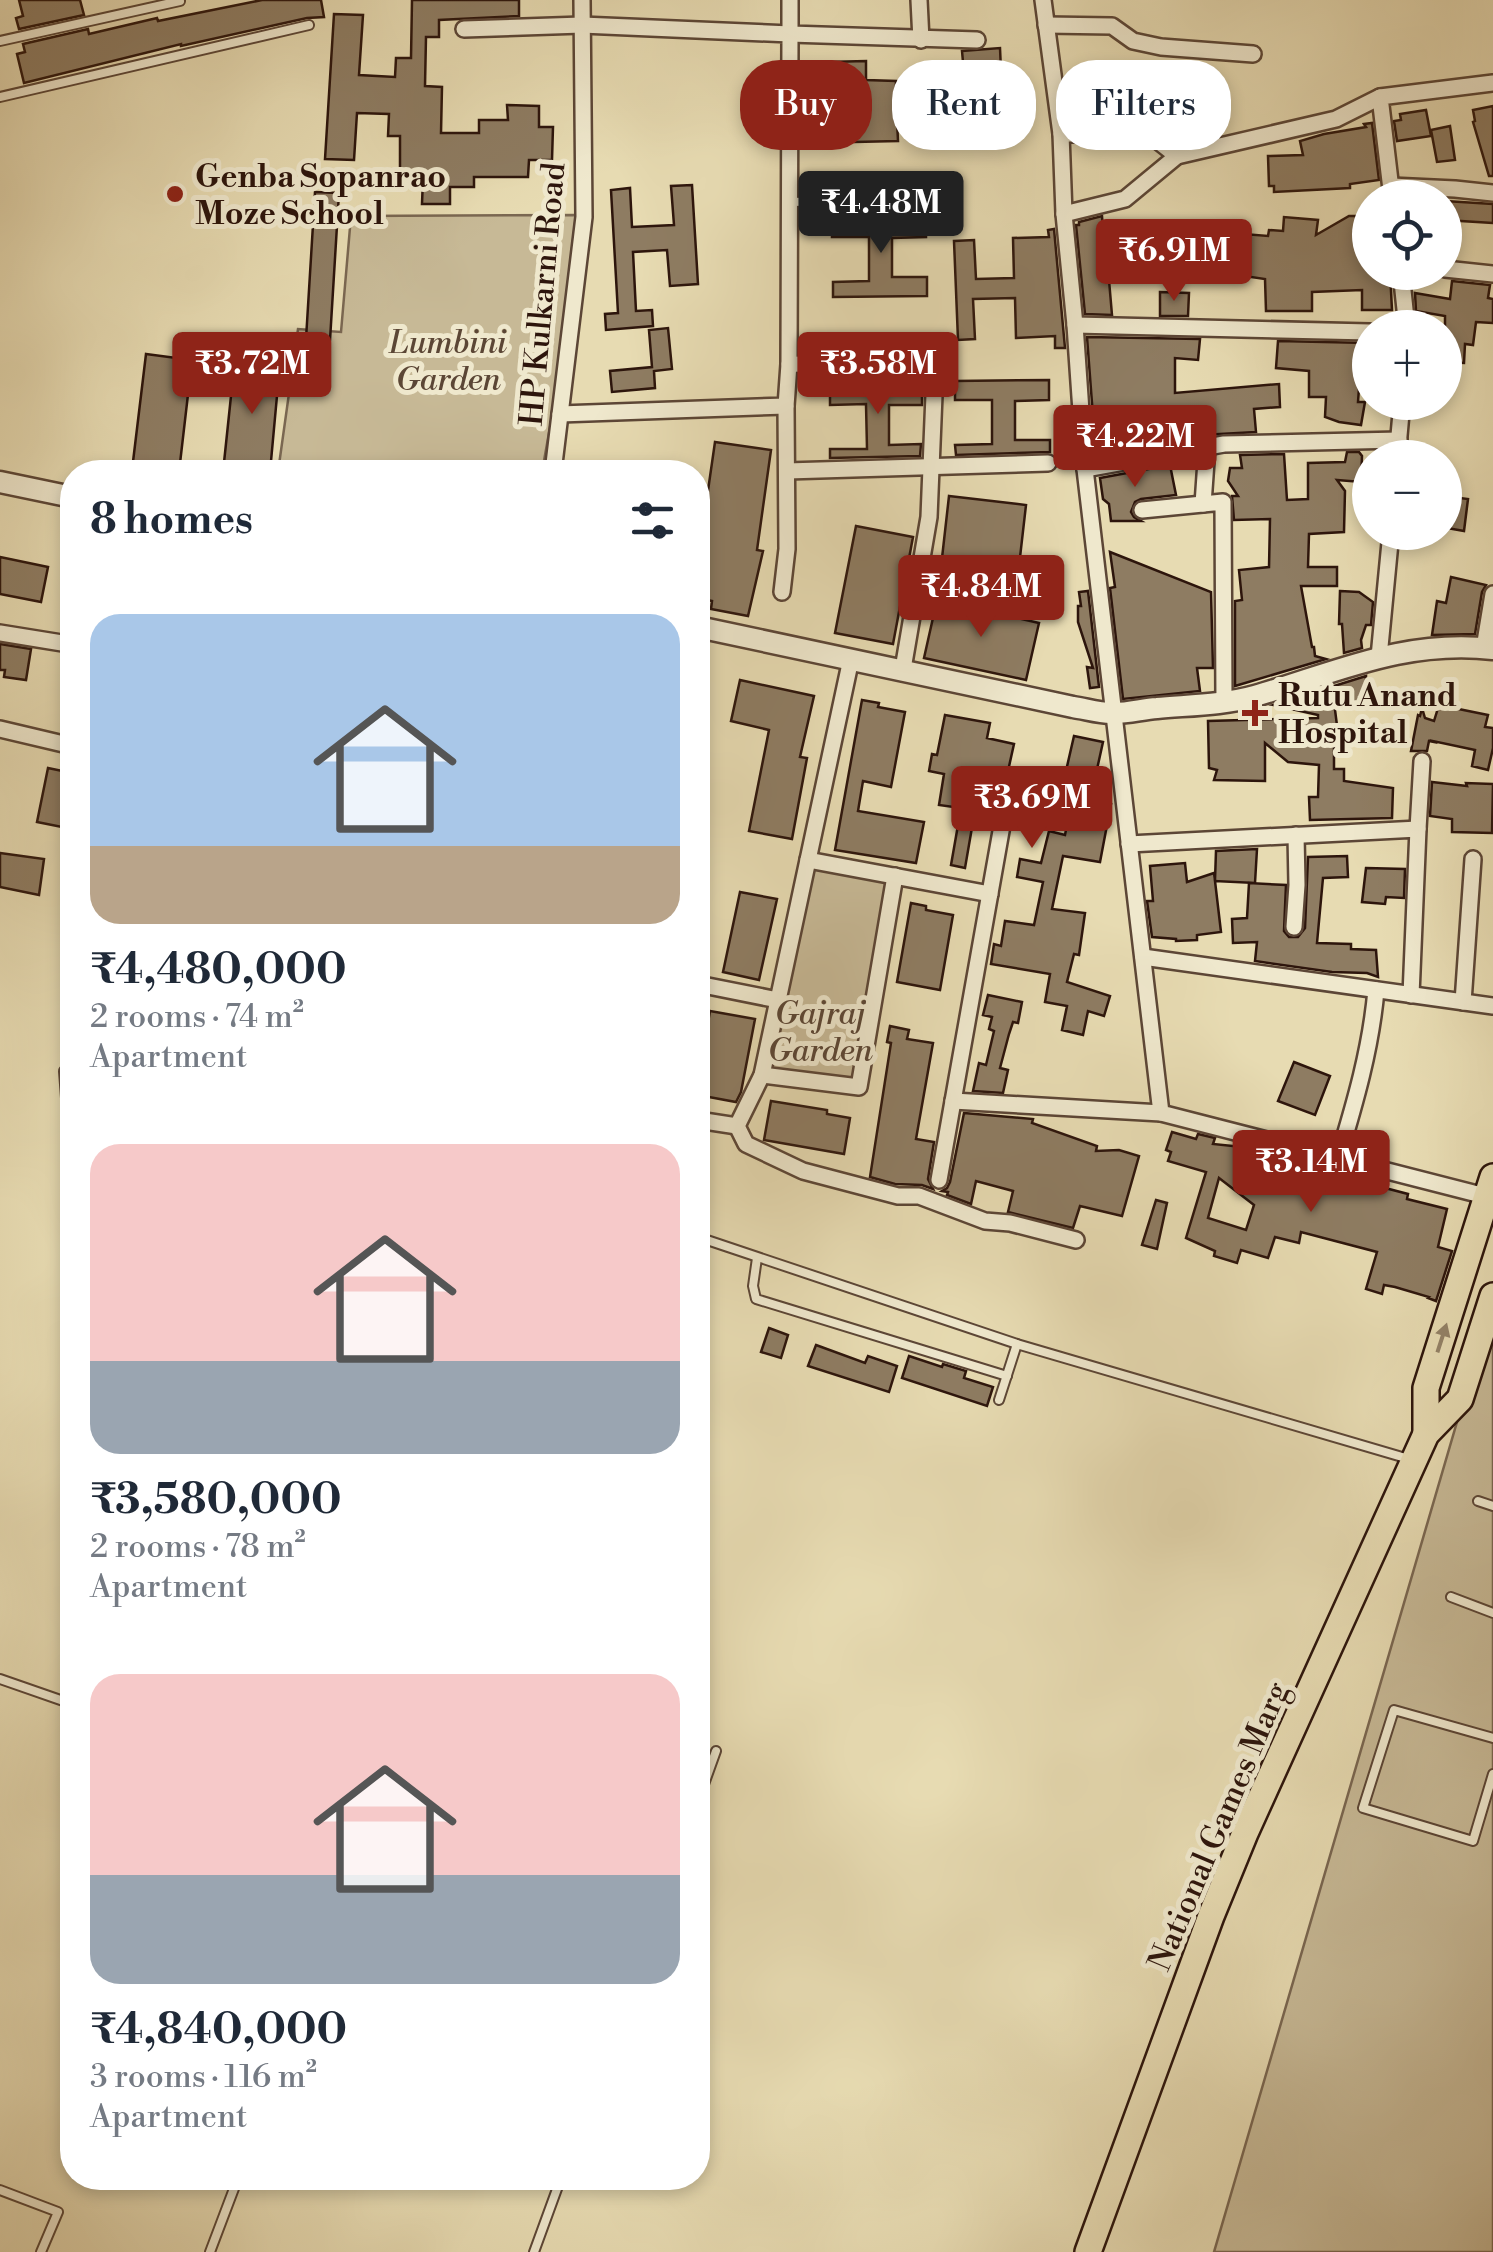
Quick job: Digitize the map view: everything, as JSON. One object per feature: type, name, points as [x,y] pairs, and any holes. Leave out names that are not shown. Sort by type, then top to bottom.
[{"type":"main road","name":"National Games Marg","points":[[1426,1434],[1426,1388],[1491,1191]]},
{"type":"main road","name":"National Games Marg","points":[[1088,2252],[1245,1833],[1426,1434],[1460,1399],[1493,1296]]},
{"type":"street","name":"HP Kulkarni Road","points":[[554,460],[584,217],[582,0]]},
{"type":"street","points":[[782,592],[787,549],[790,0]]},
{"type":"street","points":[[919,0],[921,40]]},
{"type":"street","points":[[1043,0],[1056,98]]},
{"type":"street","points":[[464,28],[582,25],[977,40]]},
{"type":"street","points":[[1046,25],[1112,26],[1133,41],[1147,44],[1253,54]]},
{"type":"street","points":[[1064,214],[1125,199],[1177,156],[1336,119],[1380,97],[1493,83]]},
{"type":"street","points":[[1380,97],[1390,180]]},
{"type":"street","points":[[1062,150],[1085,469],[1161,1113]]},
{"type":"street","points":[[1169,150],[1177,156]]},
{"type":"street","points":[[1462,190],[1493,193]]},
{"type":"street","points":[[1462,271],[1493,274]]},
{"type":"street","points":[[1075,325],[1352,332]]},
{"type":"street","points":[[789,364],[924,367],[933,377],[929,518],[903,670]]},
{"type":"street","points":[[560,414],[786,406]]},
{"type":"street","points":[[1399,440],[1401,420]]},
{"type":"street","points":[[1085,469],[1224,444],[1352,441]]},
{"type":"street","points":[[1203,504],[1207,447]]},
{"type":"street","points":[[786,471],[1048,463]]},
{"type":"street","points":[[0,482],[60,494]]},
{"type":"street","points":[[1142,510],[1223,502],[1224,702]]},
{"type":"street","points":[[1379,658],[1388,550]]},
{"type":"street","points":[[710,630],[1114,714],[1250,697],[1379,658],[1435,646],[1489,648],[1493,594]]},
{"type":"street","points":[[0,634],[60,643]]},
{"type":"street","points":[[737,1126],[762,1074],[851,659]]},
{"type":"street","points":[[0,730],[60,743]]},
{"type":"street","points":[[1411,995],[1422,761]]},
{"type":"street","points":[[940,1180],[1006,803]]},
{"type":"street","points":[[1129,844],[1418,829]]},
{"type":"street","points":[[1294,927],[1296,835]]},
{"type":"street","points":[[1463,1002],[1473,859]]},
{"type":"street","points":[[808,860],[990,894]]},
{"type":"street","points":[[762,1074],[859,1086],[895,876]]},
{"type":"street","points":[[1143,958],[1493,1006]]},
{"type":"street","points":[[710,986],[778,1000]]},
{"type":"street","points":[[1338,1158],[1360,1089],[1376,990]]},
{"type":"street","points":[[953,1101],[1161,1113],[1338,1158],[1491,1191]]},
{"type":"street","points":[[710,1122],[737,1126]]},
{"type":"street","points":[[737,1126],[746,1144],[802,1172],[898,1196],[919,1196],[986,1222],[1010,1223],[1076,1240]]},
{"type":"lane","points":[[0,40],[180,1]]},
{"type":"lane","points":[[0,97],[309,26]]},
{"type":"lane","points":[[790,202],[940,199]]},
{"type":"lane","points":[[710,1241],[1017,1344],[1414,1460]]},
{"type":"lane","points":[[757,1258],[756,1300],[1007,1376]]},
{"type":"lane","points":[[999,1400],[1017,1344]]},
{"type":"lane","points":[[1478,1501],[1493,1506]]},
{"type":"lane","points":[[1451,1597],[1493,1613]]},
{"type":"lane","points":[[0,1679],[60,1700]]},
{"type":"lane","points":[[1493,1738],[1394,1710],[1363,1808],[1472,1841],[1493,1774]]},
{"type":"lane","points":[[710,1768],[716,1751]]},
{"type":"lane","points":[[0,2190],[58,2212],[41,2252]]},
{"type":"lane","points":[[210,2252],[233,2190]]},
{"type":"lane","points":[[534,2252],[556,2190]]},
{"type":"green space","name":"Lumbini Garden","points":[[576,215],[544,460],[280,460],[298,329],[341,332],[351,216]]},
{"type":"green space","name":"Gajraj Garden","points":[[808,860],[895,876],[859,1087],[762,1075]]},
{"type":"green space","points":[[1493,1299],[1493,2252],[1214,2252]]},
{"type":"building","points":[[19,0],[80,0],[84,15],[19,29],[16,18],[23,16]]},
{"type":"building","points":[[262,0],[321,0],[324,17],[181,44],[24,83],[17,54],[25,52],[23,44]]},
{"type":"building","points":[[412,0],[519,0],[519,16],[439,20],[439,37],[426,37],[425,86],[442,87],[441,133],[479,133],[479,120],[508,120],[507,105],[539,106],[539,127],[553,127],[552,160],[529,160],[528,177],[474,177],[474,187],[450,187],[450,204],[422,204],[423,178],[400,177],[400,136],[388,136],[389,114],[357,113],[354,160],[325,159],[334,14],[363,15],[359,75],[395,77],[396,58],[411,58]]},
{"type":"building","points":[[1000,48],[1001,60],[963,60],[962,51]]},
{"type":"building","points":[[872,80],[892,81],[892,141],[872,142]]},
{"type":"building","points":[[1493,106],[1493,176],[1489,176],[1473,110]]},
{"type":"building","points":[[1426,110],[1431,136],[1397,141],[1394,121],[1401,120],[1400,114]]},
{"type":"building","points":[[1372,123],[1379,180],[1352,180],[1350,188],[1274,192],[1274,186],[1269,186],[1268,156],[1303,155],[1300,141],[1366,127],[1364,124]]},
{"type":"building","points":[[1450,126],[1455,160],[1437,162],[1431,130]]},
{"type":"building","points":[[692,185],[698,284],[670,286],[667,250],[633,252],[636,311],[652,310],[653,326],[606,330],[605,314],[618,313],[611,190],[630,188],[632,227],[674,225],[671,186]]},
{"type":"building","name":"Genba Sopanrao Moze School","points":[[315,192],[339,193],[330,340],[306,339]]},
{"type":"building","points":[[1462,202],[1493,204],[1493,223],[1462,221]]},
{"type":"building","points":[[1102,216],[1104,245],[1134,254],[1133,280],[1109,280],[1112,315],[1085,314],[1076,225]]},
{"type":"building","points":[[1352,216],[1352,290],[1362,290],[1312,292],[1312,311],[1266,311],[1265,279],[1224,273],[1227,257],[1166,254],[1167,234],[1181,235],[1181,229],[1268,236],[1269,230],[1283,231],[1284,217],[1318,220],[1316,235]]},
{"type":"building","points":[[926,217],[926,237],[892,238],[892,277],[927,277],[927,296],[833,297],[833,282],[869,281],[869,237],[832,237],[832,218]]},
{"type":"building","points":[[1054,229],[1065,348],[1055,348],[1055,336],[1016,338],[1015,298],[973,299],[975,339],[958,340],[954,241],[974,240],[976,279],[1014,278],[1013,238],[1049,237],[1048,230]]},
{"type":"building","points":[[1462,282],[1490,285],[1488,298],[1493,299],[1493,323],[1476,322],[1473,345],[1465,344],[1464,363],[1462,310],[1416,310],[1415,293],[1450,299],[1451,290],[1462,290]]},
{"type":"building","points":[[1362,290],[1391,290],[1392,310],[1362,310]]},
{"type":"building","points":[[1160,292],[1189,293],[1188,316],[1160,316]]},
{"type":"building","points":[[668,328],[672,369],[654,371],[655,388],[612,392],[610,371],[652,367],[649,330]]},
{"type":"building","points":[[1087,337],[1200,339],[1198,360],[1175,358],[1175,393],[1279,384],[1280,407],[1254,409],[1256,432],[1202,435],[1201,430],[1183,431],[1183,424],[1153,425],[1153,445],[1096,456]]},
{"type":"building","points":[[1278,341],[1352,343],[1352,420],[1362,420],[1361,425],[1325,417],[1326,397],[1309,397],[1309,371],[1276,368]]},
{"type":"building","points":[[146,354],[192,360],[180,460],[133,460]]},
{"type":"building","points":[[235,358],[280,363],[271,460],[224,460]]},
{"type":"building","points":[[1049,380],[1049,400],[1015,401],[1015,440],[1050,440],[1050,452],[956,455],[955,445],[992,444],[992,400],[955,400],[955,381]]},
{"type":"building","points":[[922,384],[922,405],[889,405],[889,445],[921,444],[920,456],[830,458],[830,449],[867,449],[866,404],[830,405],[830,386]]},
{"type":"building","points":[[715,442],[771,450],[757,550],[763,551],[748,616],[711,609],[710,477]]},
{"type":"building","points":[[1347,452],[1352,452],[1352,481],[1337,480],[1345,491],[1344,532],[1309,534],[1308,567],[1337,567],[1337,586],[1301,586],[1315,656],[1326,659],[1235,686],[1235,601],[1242,600],[1239,570],[1269,567],[1270,519],[1234,520],[1232,496],[1238,496],[1228,481],[1230,468],[1242,468],[1240,455],[1284,454],[1287,500],[1308,499],[1308,463],[1345,462]]},
{"type":"building","points":[[1170,465],[1176,495],[1135,502],[1131,512],[1141,521],[1111,521],[1100,478]]},
{"type":"building","points":[[949,496],[1026,505],[1018,575],[941,567]]},
{"type":"building","points":[[1462,498],[1468,499],[1462,531]]},
{"type":"building","points":[[856,526],[913,537],[893,644],[835,633]]},
{"type":"building","points":[[1110,552],[1211,592],[1213,668],[1197,668],[1200,691],[1123,699],[1110,588],[1115,587]]},
{"type":"building","points":[[0,557],[48,567],[41,602],[0,594]]},
{"type":"building","points":[[1451,577],[1486,585],[1475,634],[1432,635],[1437,601],[1446,603]]},
{"type":"building","points":[[1088,591],[1099,687],[1090,688],[1087,667],[1093,668],[1078,622],[1079,592]]},
{"type":"building","points":[[1340,591],[1359,592],[1373,602],[1371,625],[1366,625],[1362,648],[1344,653],[1339,624]]},
{"type":"building","points":[[937,600],[1039,623],[1026,680],[924,658]]},
{"type":"building","points":[[0,644],[31,649],[26,680],[4,677],[5,670],[0,670]]},
{"type":"building","points":[[1366,676],[1365,703],[1334,702],[1339,741],[1334,741],[1334,769],[1344,769],[1344,781],[1393,788],[1392,818],[1310,820],[1309,797],[1318,797],[1319,765],[1288,762],[1265,743],[1265,781],[1214,780],[1217,770],[1209,768],[1208,721],[1318,718],[1273,705]]},
{"type":"building","points":[[740,680],[814,696],[800,757],[807,758],[792,839],[749,831],[769,730],[731,721]]},
{"type":"building","points":[[862,700],[905,712],[891,787],[863,781],[858,811],[924,822],[916,863],[835,850]]},
{"type":"building","points":[[1439,705],[1488,715],[1485,727],[1493,728],[1493,748],[1488,770],[1472,766],[1475,750],[1429,741],[1427,751],[1411,751],[1422,708],[1425,718],[1434,721]]},
{"type":"building","points":[[945,715],[990,723],[987,738],[1014,744],[1008,771],[1063,784],[1074,736],[1103,742],[1090,801],[1111,804],[1100,862],[1063,856],[1052,909],[1085,913],[1079,955],[1074,954],[1067,982],[1110,996],[1104,1016],[1088,1011],[1083,1035],[1062,1030],[1067,1006],[1045,1002],[1050,974],[991,964],[994,944],[1001,946],[1005,921],[1034,925],[1043,882],[1017,877],[1020,859],[1041,863],[1049,831],[1065,835],[1071,804],[979,787],[965,868],[951,865],[961,808],[939,805],[944,774],[929,771],[932,754],[937,755]]},
{"type":"building","points":[[48,768],[60,770],[60,827],[37,822]]},
{"type":"building","points":[[1432,782],[1493,784],[1492,833],[1452,832],[1452,819],[1430,816]]},
{"type":"building","points":[[1257,849],[1255,883],[1215,881],[1221,932],[1197,935],[1197,940],[1152,937],[1147,901],[1153,901],[1150,866],[1185,863],[1187,882],[1214,873],[1215,880],[1216,851]]},
{"type":"building","points":[[0,853],[44,859],[39,895],[0,887]]},
{"type":"building","points":[[1347,856],[1348,877],[1323,878],[1317,943],[1351,944],[1351,949],[1376,950],[1378,977],[1255,961],[1257,942],[1233,943],[1232,919],[1247,918],[1249,883],[1286,885],[1284,931],[1289,937],[1298,937],[1305,928],[1308,857]]},
{"type":"building","points":[[1366,868],[1405,869],[1404,898],[1386,897],[1385,904],[1362,902]]},
{"type":"building","points":[[740,892],[777,899],[759,980],[723,972]]},
{"type":"building","points":[[911,903],[953,915],[940,990],[897,982]]},
{"type":"building","points":[[988,995],[1022,1002],[1000,1068],[1008,1070],[1003,1093],[973,1091],[979,1063],[986,1065],[994,1031],[989,1029],[992,1017],[983,1015]]},
{"type":"building","points":[[710,1011],[755,1019],[736,1102],[710,1097]]},
{"type":"building","points":[[890,1026],[909,1030],[907,1039],[933,1043],[916,1139],[934,1142],[928,1179],[933,1189],[870,1177],[891,1043],[887,1042]]},
{"type":"building","points":[[1294,1062],[1330,1076],[1315,1115],[1278,1101]]},
{"type":"building","points":[[771,1101],[850,1118],[844,1154],[764,1140]]},
{"type":"building","points":[[964,1113],[1033,1119],[1032,1123],[1097,1146],[1096,1151],[1119,1150],[1139,1156],[1122,1216],[1080,1206],[1073,1228],[1008,1212],[1013,1191],[976,1181],[971,1204],[947,1195],[942,1191],[950,1182]]},
{"type":"building","points":[[1172,1132],[1196,1139],[1198,1134],[1215,1138],[1213,1144],[1258,1151],[1255,1173],[1293,1182],[1302,1161],[1320,1165],[1324,1172],[1408,1194],[1407,1199],[1447,1209],[1438,1247],[1452,1251],[1436,1301],[1384,1285],[1382,1294],[1366,1289],[1377,1252],[1301,1232],[1299,1243],[1275,1237],[1268,1258],[1241,1250],[1237,1263],[1214,1256],[1215,1251],[1186,1238],[1206,1172],[1168,1161],[1171,1152],[1166,1150]],"holes":[[[1219,1178],[1254,1205],[1246,1230],[1208,1218]]]},
{"type":"building","points":[[1156,1200],[1167,1203],[1157,1249],[1142,1245]]},
{"type":"building","points":[[769,1328],[788,1335],[781,1358],[761,1352]]},
{"type":"building","points":[[816,1345],[865,1363],[868,1356],[897,1366],[889,1392],[808,1366]]},
{"type":"building","points":[[909,1356],[966,1371],[964,1378],[993,1387],[987,1406],[902,1378]]},
{"type":"place","name":"Genba Sopanrao Moze School","points":[[175,194]]},
{"type":"place","name":"Rutu Anand Hospital","points":[[1255,713]]}]
